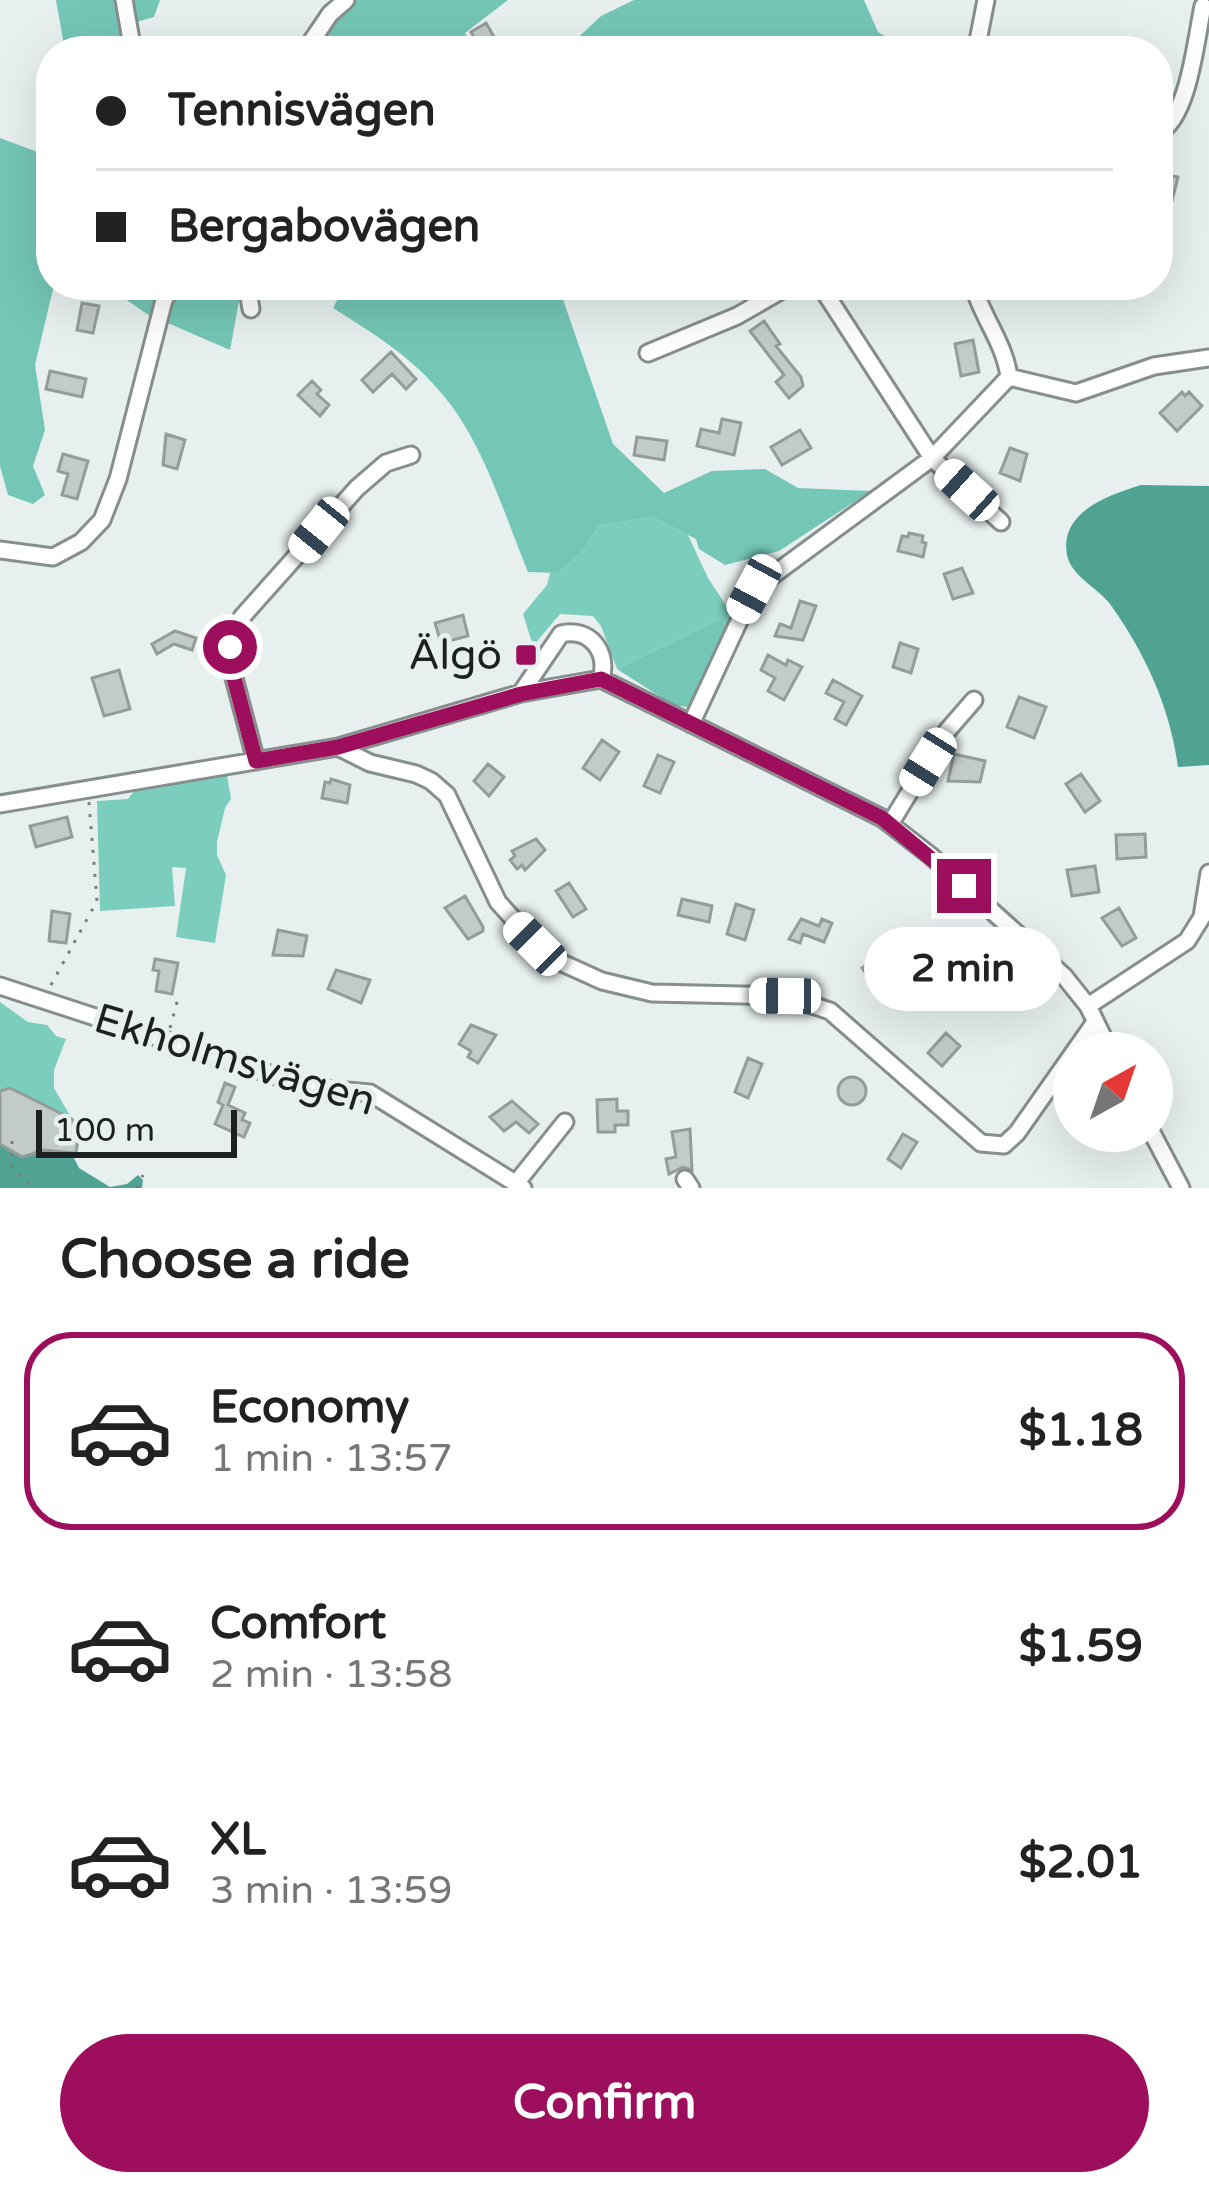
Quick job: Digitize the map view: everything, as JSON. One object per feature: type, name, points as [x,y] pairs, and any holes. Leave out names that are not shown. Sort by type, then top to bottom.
[{"type":"street","points":[[124,0],[130,36]]},
{"type":"street","points":[[315,36],[346,0]]},
{"type":"street","points":[[979,36],[986,0]]},
{"type":"street","points":[[1173,118],[1183,97],[1204,6]]},
{"type":"street","points":[[0,550],[53,557],[81,542],[102,520],[118,479],[164,300]]},
{"type":"street","points":[[249,300],[250,309]]},
{"type":"street","points":[[648,352],[765,300]]},
{"type":"street","points":[[830,300],[932,458],[1001,522]]},
{"type":"street","points":[[978,300],[1007,361],[1009,377]]},
{"type":"street","points":[[1009,377],[1076,393],[1154,366],[1209,358]]},
{"type":"street","points":[[691,724],[754,589],[932,458],[1009,377]]},
{"type":"street","points":[[256,761],[230,663],[230,647],[242,617],[357,488],[386,463],[412,455]]},
{"type":"street","points":[[521,694],[561,634],[574,631],[588,636],[599,648],[605,664],[601,679]]},
{"type":"street","points":[[0,804],[338,747],[521,694],[601,679],[890,824],[1064,976],[1100,1032]]},
{"type":"street","points":[[890,824],[947,731],[974,700]]},
{"type":"street","points":[[338,747],[370,763],[416,774],[447,795],[498,902],[535,944],[560,962],[602,981],[652,993],[785,996],[817,1005],[830,1011],[981,1143],[1004,1144],[1017,1133],[1091,1014],[1187,941],[1202,917],[1209,873]]},
{"type":"street","name":"Ekholmsvägen","points":[[0,986],[314,1088],[370,1093],[520,1185]]},
{"type":"street","points":[[520,1185],[565,1122]]},
{"type":"street","points":[[1162,1152],[1180,1188]]},
{"type":"path","points":[[44,1003],[97,901],[88,792]]},
{"type":"path","points":[[167,1042],[179,995]]},
{"type":"path","points":[[12,1141],[11,1166],[34,1188]]},
{"type":"path","points":[[137,1188],[143,1175]]},
{"type":"shaded area","points":[[56,0],[160,0],[154,17],[122,26],[125,36],[62,36]]},
{"type":"shaded area","points":[[353,0],[508,0],[467,36],[319,36]]},
{"type":"shaded area","points":[[634,0],[864,0],[878,32],[885,36],[580,36],[601,16]]},
{"type":"shaded area","points":[[0,138],[36,151],[36,300],[50,300],[35,365],[45,430],[33,466],[45,495],[33,504],[8,495],[0,466]]},
{"type":"shaded area","points":[[127,300],[239,300],[230,350],[147,314]]},
{"type":"shaded area","points":[[337,300],[563,300],[613,444],[664,493],[712,471],[765,469],[798,488],[871,491],[779,551],[725,565],[699,549],[696,539],[652,517],[599,525],[583,551],[558,573],[528,572],[492,480],[457,414],[406,358],[333,308]]},
{"type":"shaded area","points":[[1141,485],[1209,486],[1209,765],[1178,767],[1169,723],[1145,661],[1110,604],[1079,576],[1067,555],[1071,527],[1079,516],[1102,500]]},
{"type":"shaded area","points":[[652,517],[688,535],[733,616],[727,628],[721,619],[617,669],[593,616],[560,614],[533,646],[523,614],[547,585],[550,573],[558,573],[583,551],[599,525]]},
{"type":"shaded area","points":[[721,619],[727,628],[699,697],[688,707],[673,705],[617,669]]},
{"type":"shaded area","points":[[227,775],[231,799],[217,842],[226,875],[215,943],[176,937],[186,868],[172,867],[175,906],[100,911],[97,801],[128,799],[134,791]]},
{"type":"shaded area","points":[[0,1002],[28,1022],[47,1025],[66,1039],[54,1070],[54,1088],[72,1119],[10,1088],[0,1091]]},
{"type":"shaded area","points":[[0,1144],[22,1157],[44,1151],[71,1152],[79,1168],[110,1187],[127,1184],[138,1175],[142,1188],[0,1188]]},
{"type":"building","points":[[486,23],[493,36],[473,36],[471,32]]},
{"type":"building","points":[[82,303],[99,306],[93,333],[77,330]]},
{"type":"building","points":[[764,321],[780,344],[776,346],[801,377],[803,386],[789,398],[776,382],[784,375],[750,331]]},
{"type":"building","points":[[973,340],[979,372],[961,376],[955,344]]},
{"type":"building","points":[[391,352],[416,379],[406,389],[392,374],[373,392],[362,380]]},
{"type":"building","points":[[50,371],[86,379],[82,397],[46,389]]},
{"type":"building","points":[[312,381],[329,405],[320,416],[298,395]]},
{"type":"building","points":[[1182,392],[1185,396],[1189,392],[1202,406],[1177,431],[1160,413]]},
{"type":"building","points":[[722,419],[741,423],[734,455],[697,446],[701,429],[719,433]]},
{"type":"building","points":[[800,430],[811,448],[782,465],[771,447]]},
{"type":"building","points":[[166,434],[185,440],[177,469],[163,465]]},
{"type":"building","points":[[637,437],[667,441],[664,460],[634,455]]},
{"type":"building","points":[[1010,448],[1027,454],[1020,481],[1000,473]]},
{"type":"building","points":[[63,454],[88,461],[77,499],[62,495],[68,474],[58,471]]},
{"type":"building","points":[[902,536],[923,536],[923,557],[898,551]]},
{"type":"building","points":[[962,568],[973,593],[953,599],[944,574]]},
{"type":"building","points":[[800,601],[816,606],[803,640],[775,636],[780,624],[791,628]]},
{"type":"building","points":[[463,615],[468,636],[441,643],[435,623]]},
{"type":"building","points":[[175,631],[196,638],[192,650],[174,644],[157,654],[152,644]]},
{"type":"building","points":[[900,643],[918,649],[911,673],[893,667]]},
{"type":"building","points":[[768,655],[802,667],[784,700],[768,691],[775,678],[761,670]]},
{"type":"building","points":[[119,670],[130,709],[104,716],[92,678]]},
{"type":"building","points":[[833,680],[862,696],[846,725],[835,719],[844,702],[826,693]]},
{"type":"building","points":[[1019,697],[1046,707],[1034,738],[1007,727]]},
{"type":"building","points":[[602,740],[619,752],[600,780],[583,768]]},
{"type":"building","points":[[954,754],[985,761],[980,782],[948,781]]},
{"type":"building","points":[[658,755],[674,762],[660,793],[644,786]]},
{"type":"building","points":[[488,764],[504,777],[489,796],[474,781]]},
{"type":"building","points":[[1081,774],[1100,801],[1085,812],[1066,784]]},
{"type":"building","points":[[331,779],[350,785],[347,803],[322,798],[325,782]]},
{"type":"building","points":[[67,817],[72,837],[36,847],[30,826]]},
{"type":"building","points":[[1145,834],[1146,857],[1117,859],[1116,835]]},
{"type":"building","points":[[536,839],[545,850],[525,870],[522,865],[517,869],[510,860],[515,856],[512,851]]},
{"type":"building","points":[[1095,866],[1099,892],[1072,896],[1067,870]]},
{"type":"building","points":[[569,883],[586,909],[573,917],[556,891]]},
{"type":"building","points":[[465,896],[483,927],[468,939],[445,908]]},
{"type":"building","points":[[682,899],[712,906],[709,922],[678,915]]},
{"type":"building","points":[[736,904],[754,910],[745,940],[727,934]]},
{"type":"building","points":[[1119,908],[1136,938],[1122,946],[1102,918]]},
{"type":"building","points":[[52,911],[70,914],[66,943],[49,941]]},
{"type":"building","points":[[801,919],[819,926],[822,919],[832,923],[824,942],[803,934],[800,943],[789,939]]},
{"type":"building","points":[[278,930],[307,936],[303,956],[273,955]]},
{"type":"building","points":[[883,954],[892,967],[884,973],[896,991],[884,1000],[862,968]]},
{"type":"building","points":[[155,959],[178,963],[172,994],[156,991],[159,971],[153,970]]},
{"type":"building","points":[[962,963],[970,970],[975,964],[1003,988],[990,1009],[949,978]]},
{"type":"building","points":[[336,970],[370,980],[361,1003],[328,989]]},
{"type":"building","points":[[471,1025],[496,1035],[478,1063],[459,1044]]},
{"type":"building","points":[[946,1033],[960,1046],[942,1066],[928,1053]]},
{"type":"building","points":[[748,1058],[762,1064],[748,1098],[735,1092]]},
{"type":"building","points":[[852,1077],[862,1081],[866,1091],[862,1101],[852,1105],[842,1101],[838,1091],[842,1081]]},
{"type":"building","points":[[225,1083],[235,1087],[228,1105],[245,1113],[242,1120],[250,1123],[244,1137],[215,1124]]},
{"type":"building","points":[[10,1088],[72,1119],[79,1133],[76,1153],[44,1150],[22,1157],[0,1144],[0,1091]]},
{"type":"building","points":[[617,1099],[617,1111],[628,1111],[628,1125],[615,1125],[615,1132],[598,1132],[597,1100]]},
{"type":"building","points":[[512,1101],[538,1124],[529,1133],[516,1122],[504,1131],[490,1117]]},
{"type":"building","points":[[690,1129],[692,1170],[683,1167],[669,1174],[666,1159],[676,1157],[672,1132]]},
{"type":"building","points":[[903,1134],[917,1142],[901,1168],[888,1159]]},
{"type":"place","name":"Älgö","points":[[526,655]]},
{"type":"route","points":[[230,647],[256,761],[338,747],[521,694],[601,679],[882,818],[964,886]]}]
